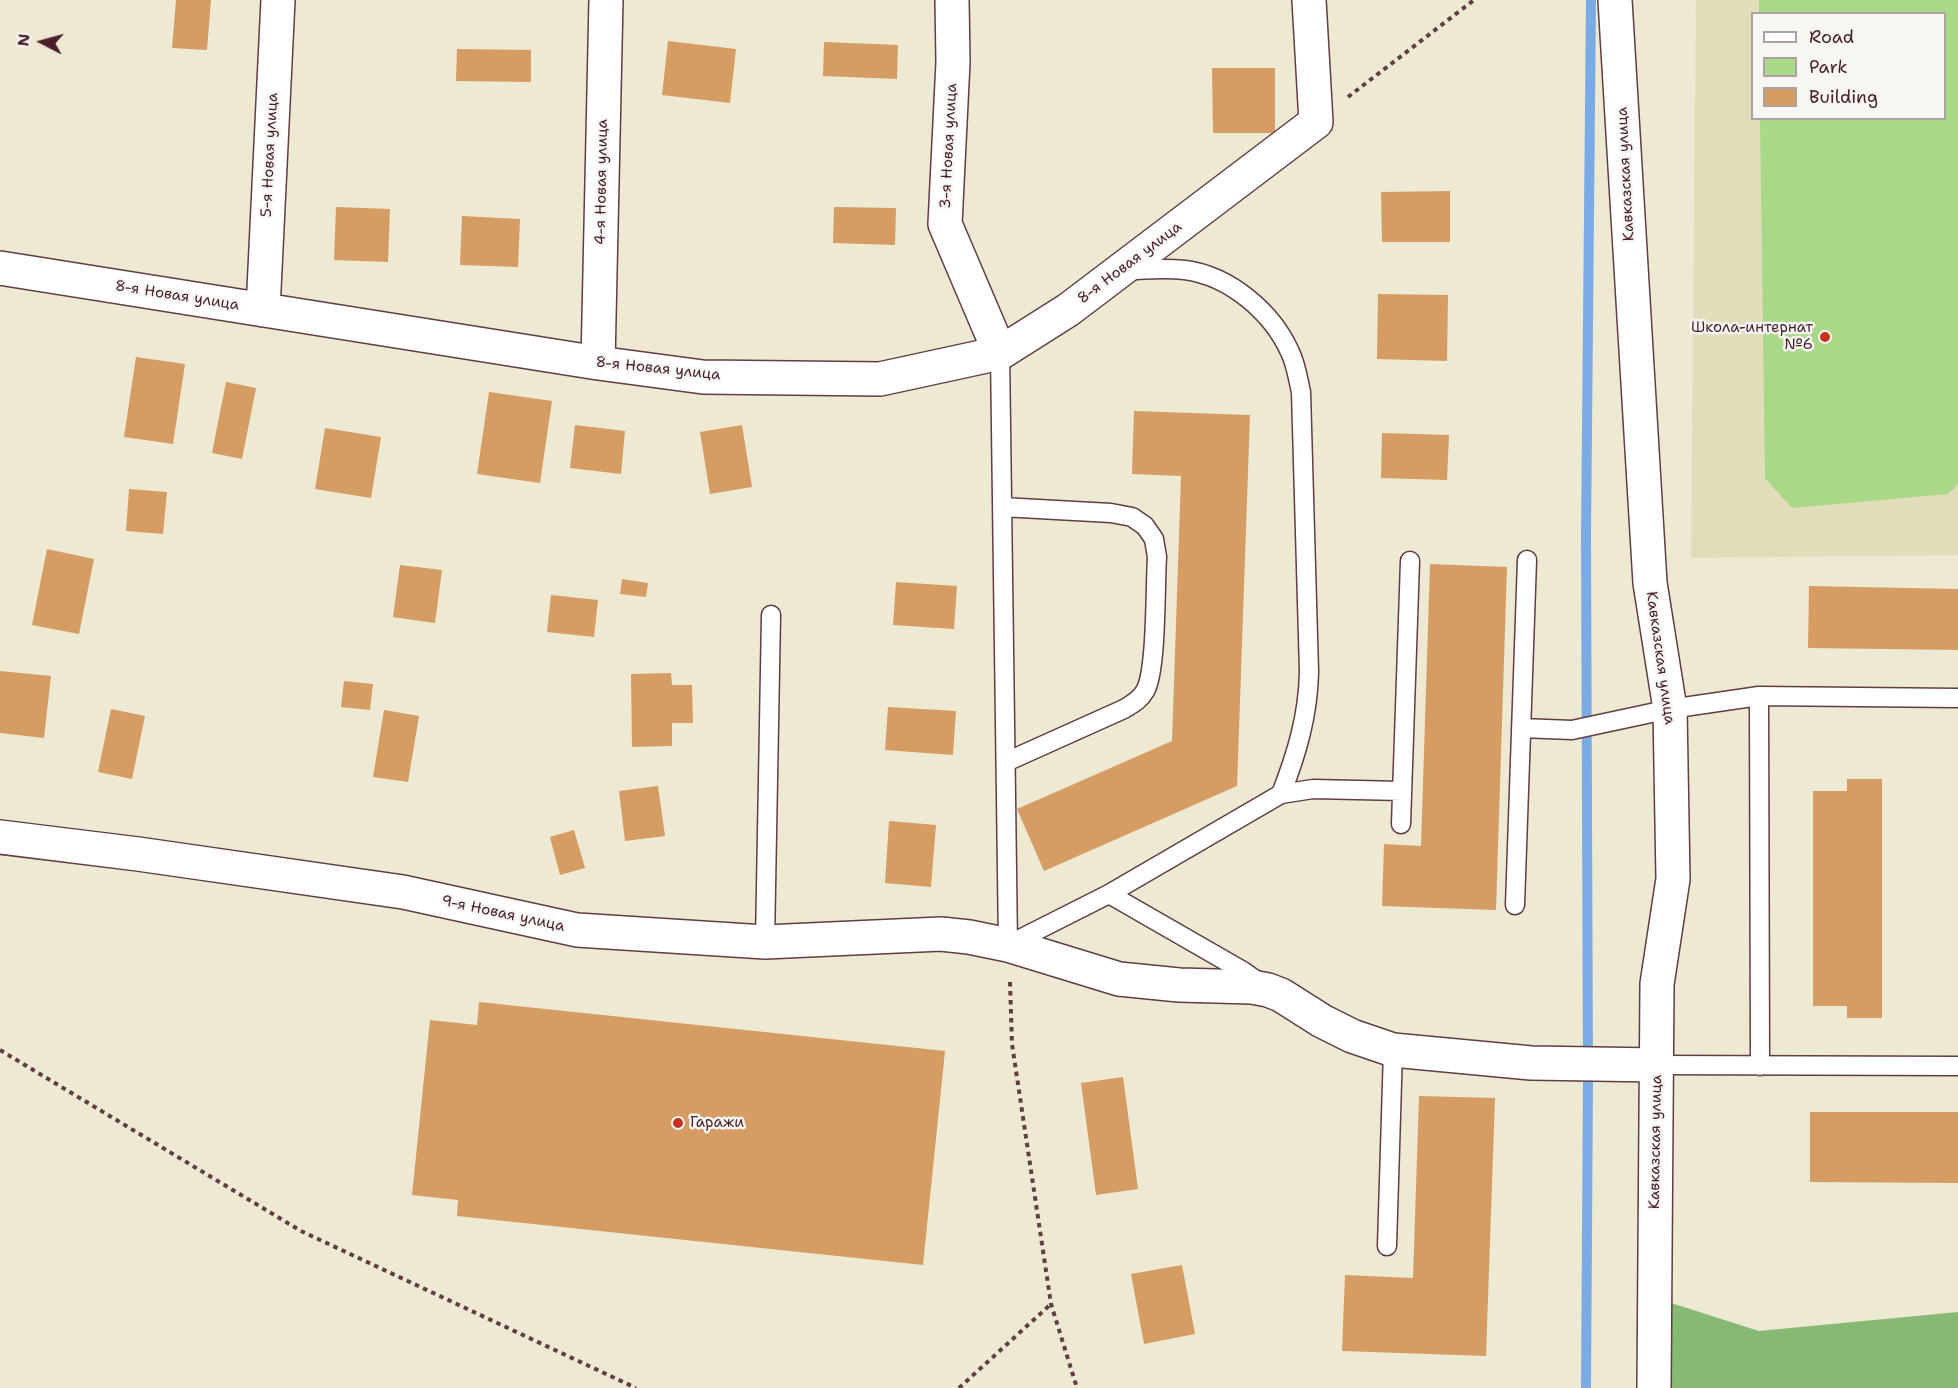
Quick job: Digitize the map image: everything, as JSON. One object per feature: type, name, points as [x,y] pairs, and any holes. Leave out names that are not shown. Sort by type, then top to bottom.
[{"type":"street","name":"5-я Новая улица","points":[[262,310],[278,0]]},
{"type":"street","name":"4-я Новая улица","points":[[598,363],[606,0]]},
{"type":"street","name":"3-я Новая улица","points":[[952,0],[953,62],[945,225],[1000,353]]},
{"type":"street","points":[[1309,0],[1316,122]]},
{"type":"street","name":"Кавказская улица","points":[[1616,0],[1650,583],[1670,709],[1673,879],[1644,1065],[1654,1388]]},
{"type":"street","name":"8-я Новая улица","points":[[0,268],[598,363],[703,377],[880,379],[1000,353],[1068,310],[1316,122]]},
{"type":"street","name":"9-я Новая улица","points":[[0,837],[403,892],[577,930],[765,942],[941,934],[1008,945],[1119,978],[1179,985],[1252,987],[1268,990]]},
{"type":"street","points":[[1268,990],[1281,995],[1322,1021],[1352,1036],[1393,1050],[1532,1063],[1644,1065]]},
{"type":"lane","points":[[1119,272],[1152,268],[1188,271],[1224,283],[1257,306],[1277,329],[1291,353],[1301,392],[1309,696],[1302,732],[1281,794]]},
{"type":"lane","points":[[1000,353],[1008,945],[1109,894],[1281,794],[1313,789],[1402,792]]},
{"type":"lane","points":[[1002,507],[1111,513],[1132,517],[1145,526],[1154,539],[1157,557],[1151,671],[1146,690],[1138,701],[1006,762]]},
{"type":"lane","points":[[1515,905],[1527,560]]},
{"type":"lane","points":[[1401,824],[1410,561]]},
{"type":"lane","points":[[765,942],[771,615]]},
{"type":"lane","points":[[1759,696],[1760,1066]]},
{"type":"lane","points":[[1521,728],[1572,730],[1670,709],[1759,696],[1958,698]]},
{"type":"lane","points":[[1109,894],[1243,971],[1268,990]]},
{"type":"lane","points":[[1387,1246],[1393,1050]]},
{"type":"lane","points":[[1644,1065],[1958,1065]]},
{"type":"path","points":[[1316,122],[1474,0]]},
{"type":"path","points":[[1008,945],[1012,1044],[1051,1304],[1077,1388]]},
{"type":"path","points":[[0,1050],[301,1231],[636,1388]]},
{"type":"path","points":[[959,1388],[1051,1304]]},
{"type":"shaded area","name":"Школа-интернат №6","points":[[1696,0],[1958,0],[1958,555],[1691,558]]},
{"type":"green space","name":"Школа-интернат №6","points":[[1759,0],[1958,0],[1958,484],[1948,494],[1792,508],[1765,478],[1760,120],[1946,120],[1946,12],[1759,12]]},
{"type":"green space","points":[[1671,1303],[1759,1331],[1958,1312],[1958,1388],[1670,1388]]},
{"type":"building","points":[[176,0],[211,0],[207,50],[172,48]]},
{"type":"building","points":[[668,41],[736,49],[730,103],[662,95]]},
{"type":"building","points":[[824,42],[898,45],[897,79],[823,76]]},
{"type":"building","points":[[457,49],[531,50],[531,82],[456,81]]},
{"type":"building","points":[[1212,68],[1275,68],[1275,133],[1213,133]]},
{"type":"building","points":[[1450,191],[1450,242],[1382,242],[1381,192]]},
{"type":"building","points":[[336,207],[390,209],[388,262],[334,260]]},
{"type":"building","points":[[834,207],[896,208],[895,245],[833,243]]},
{"type":"building","points":[[462,216],[520,219],[518,267],[460,265]]},
{"type":"building","points":[[1378,294],[1448,295],[1447,361],[1377,359]]},
{"type":"building","points":[[136,357],[185,364],[173,444],[124,437]]},
{"type":"building","points":[[226,382],[256,388],[242,459],[212,453]]},
{"type":"building","points":[[489,392],[552,401],[540,483],[477,474]]},
{"type":"building","points":[[1134,411],[1250,415],[1237,786],[1044,871],[1017,809],[1172,741],[1181,476],[1132,474]]},
{"type":"building","points":[[575,425],[625,431],[621,474],[570,468]]},
{"type":"building","points":[[742,425],[752,487],[710,494],[700,432]]},
{"type":"building","points":[[325,428],[381,437],[371,498],[315,489]]},
{"type":"building","points":[[1382,433],[1449,435],[1447,480],[1381,478]]},
{"type":"building","points":[[129,489],[167,492],[163,534],[126,531]]},
{"type":"building","points":[[47,549],[94,559],[79,634],[32,625]]},
{"type":"building","points":[[1430,564],[1507,567],[1496,910],[1382,906],[1384,844],[1421,846]]},
{"type":"building","points":[[400,565],[442,570],[435,623],[393,617]]},
{"type":"building","points":[[622,579],[648,583],[646,597],[620,594]]},
{"type":"building","points":[[896,582],[957,586],[954,629],[893,625]]},
{"type":"building","points":[[1809,586],[1958,589],[1958,650],[1808,648]]},
{"type":"building","points":[[551,595],[598,600],[594,637],[547,632]]},
{"type":"building","points":[[0,671],[51,676],[44,738],[0,733]]},
{"type":"building","points":[[671,673],[672,685],[692,685],[693,723],[672,723],[672,746],[632,747],[631,674]]},
{"type":"building","points":[[344,681],[373,684],[370,710],[341,707]]},
{"type":"building","points":[[888,707],[956,711],[953,755],[885,750]]},
{"type":"building","points":[[111,709],[145,716],[132,779],[98,772]]},
{"type":"building","points":[[384,710],[419,716],[408,782],[373,777]]},
{"type":"building","points":[[1847,779],[1882,779],[1882,1018],[1847,1018],[1847,1006],[1813,1006],[1813,791],[1847,791]]},
{"type":"building","points":[[658,786],[665,836],[625,841],[619,791]]},
{"type":"building","points":[[889,821],[936,825],[931,887],[885,883]]},
{"type":"building","points":[[574,830],[585,868],[560,875],[550,837]]},
{"type":"building","name":"Гаражи","points":[[479,1002],[945,1051],[923,1265],[457,1216],[458,1200],[412,1195],[430,1020],[477,1025]]},
{"type":"building","points":[[1123,1077],[1138,1189],[1096,1195],[1081,1083]]},
{"type":"building","points":[[1419,1096],[1495,1098],[1486,1356],[1342,1351],[1345,1275],[1413,1278]]},
{"type":"building","points":[[1810,1112],[1958,1112],[1958,1183],[1810,1182]]},
{"type":"building","points":[[1182,1265],[1195,1334],[1144,1344],[1131,1274]]},
{"type":"waterway","points":[[1586,1388],[1588,1077],[1586,535],[1591,0]]},
{"type":"place","name":"Школа-интернат №6","points":[[1825,337]]},
{"type":"place","name":"Гаражи","points":[[678,1123]]}]
